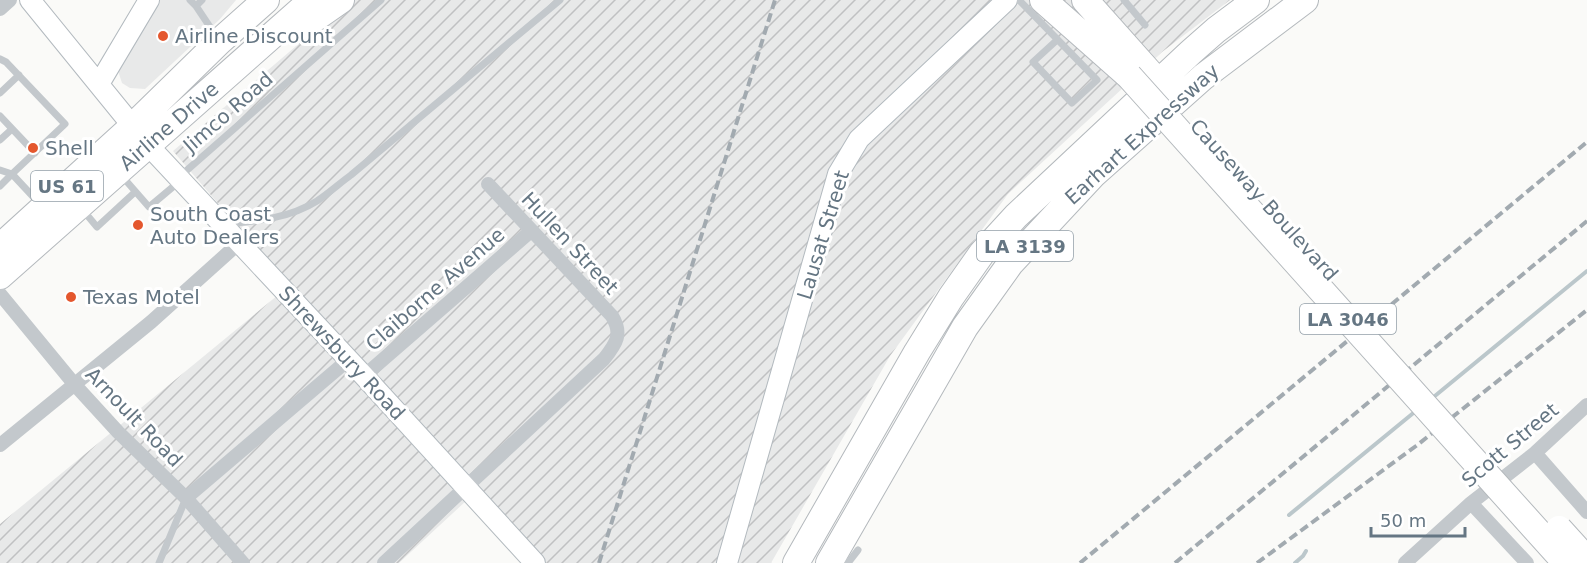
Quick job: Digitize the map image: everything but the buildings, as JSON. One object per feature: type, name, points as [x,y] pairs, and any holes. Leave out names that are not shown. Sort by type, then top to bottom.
[{"type":"highway","points":[[220,41],[250,0]]},
{"type":"highway","name":"Airline Drive","points":[[0,276],[117,171],[140,135],[220,41],[266,0]]},
{"type":"highway","name":"Airline Drive","points":[[0,247],[44,207],[241,63],[312,0]]},
{"type":"highway","points":[[241,63],[301,28],[341,0]]},
{"type":"highway","points":[[1043,0],[1139,74]]},
{"type":"highway","points":[[1062,0],[1139,74]]},
{"type":"highway","name":"Causeway Boulevard","points":[[1085,0],[1139,74],[1566,563]]},
{"type":"highway","points":[[1097,0],[1139,74]]},
{"type":"highway","name":"Earhart Expressway","points":[[796,563],[917,352],[982,253],[1016,216],[1191,52],[1256,0]]},
{"type":"highway","name":"Earhart Expressway","points":[[829,563],[965,327],[1010,264],[1094,174],[1195,84],[1305,0]]},
{"type":"highway","name":"Causeway Boulevard","points":[[1139,74],[1587,560]]},
{"type":"street","points":[[0,9],[10,0]]},
{"type":"street","name":"Shrewsbury Road","points":[[30,0],[178,178],[535,563]]},
{"type":"street","points":[[99,84],[149,0]]},
{"type":"street","name":"Lausat Street","points":[[727,563],[838,174],[859,139],[1007,0]]},
{"type":"street","name":"Hullen Street","points":[[466,487],[604,358],[615,344],[619,333],[612,316],[488,184]]},
{"type":"street","name":"Claiborne Avenue","points":[[364,376],[531,231]]},
{"type":"street","points":[[0,445],[151,322],[239,243]]},
{"type":"street","name":"Arnoult Road","points":[[0,294],[75,385],[118,432],[186,498],[243,563]]},
{"type":"street","name":"Claiborne Avenue","points":[[186,498],[348,360]]},
{"type":"street","name":"Scott Street","points":[[1405,563],[1471,504],[1535,453],[1587,405]]},
{"type":"street","points":[[1535,453],[1587,512]]},
{"type":"street","points":[[384,563],[466,487]]},
{"type":"street","points":[[1471,504],[1527,563]]},
{"type":"lane","points":[[190,0],[199,3],[220,41]]},
{"type":"lane","name":"Jimco Road","points":[[135,192],[149,207],[174,186],[178,178],[381,0]]},
{"type":"lane","points":[[221,224],[267,220],[315,202],[351,175],[560,0]]},
{"type":"lane","points":[[1019,0],[1097,80],[1072,103],[1033,62],[1057,40]]},
{"type":"lane","points":[[1124,0],[1145,25]]},
{"type":"lane","points":[[0,186],[65,124],[3,60]]},
{"type":"lane","points":[[0,93],[19,75]]},
{"type":"lane","points":[[0,116],[35,153]]},
{"type":"lane","points":[[0,140],[12,129]]},
{"type":"lane","points":[[0,170],[12,174],[44,207]]},
{"type":"lane","points":[[79,205],[97,227],[135,192],[117,171]]},
{"type":"lane","points":[[159,563],[186,498]]},
{"type":"lane","points":[[848,563],[858,550]]},
{"type":"shaded area","points":[[158,0],[236,0],[220,19],[145,89],[130,88],[122,83],[118,71]]},
{"type":"shaded area","points":[[350,0],[1230,0],[1162,52],[1008,194],[890,356],[771,563],[529,563],[466,501],[399,563],[0,563],[0,524],[289,286],[173,151]]},
{"type":"waterway","points":[[1430,400],[1587,271]]},
{"type":"waterway","points":[[1289,515],[1417,410]]},
{"type":"waterway","points":[[1295,563],[1306,551]]},
{"type":"railway","points":[[599,563],[775,0]]},
{"type":"railway","points":[[1080,563],[1587,142]]},
{"type":"railway","points":[[1175,563],[1587,221]]},
{"type":"railway","points":[[1257,563],[1416,446],[1587,310]]},
{"type":"place","name":"Airline Discount","points":[[163,36]]},
{"type":"place","name":"Shell","points":[[33,148]]},
{"type":"place","name":"South Coast Auto Dealers","points":[[138,225]]},
{"type":"place","name":"Texas Motel","points":[[71,297]]}]
